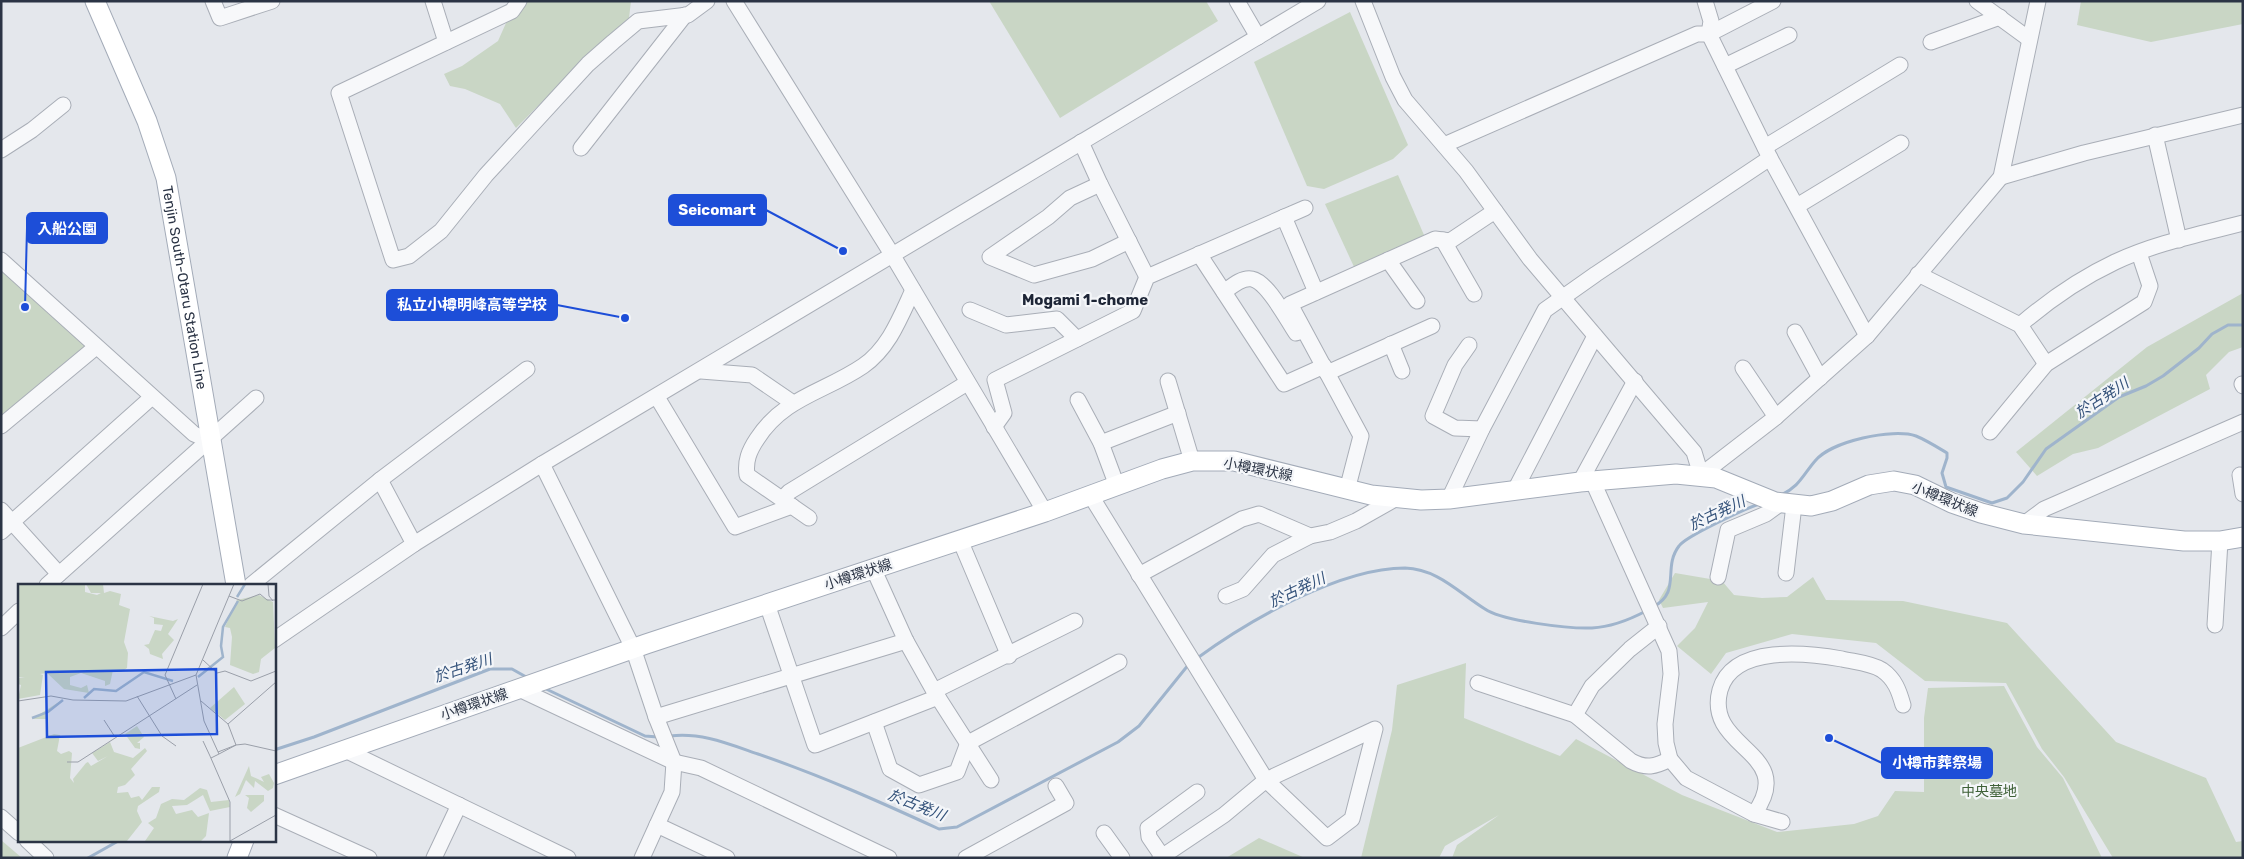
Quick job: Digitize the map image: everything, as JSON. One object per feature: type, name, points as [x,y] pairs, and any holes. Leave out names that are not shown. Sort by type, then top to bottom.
[{"type":"main road","name":"Tenjin South-Otaru Station Line","points":[[94,1],[147,121],[166,178],[236,584]]},
{"type":"main road","name":"小樽環状線","points":[[275,775],[633,648],[1045,512],[1162,469],[1192,461],[1234,461],[1347,490],[1395,499],[1449,500],[1515,490],[1676,474],[1702,475],[1716,478],[1783,503],[1811,506],[1832,502],[1869,485],[1894,481],[1915,485],[1952,503],[1981,513],[2024,524],[2164,539],[2220,541],[2243,537]]},
{"type":"main road","points":[[237,858],[243,842]]},
{"type":"street","points":[[213,1],[220,18],[272,1]]},
{"type":"street","points":[[433,1],[446,42]]},
{"type":"street","points":[[519,1],[512,10],[338,93],[393,260],[409,256],[441,231],[486,174],[588,64],[638,21],[688,15],[707,1]]},
{"type":"street","points":[[734,1],[893,256],[1045,512]]},
{"type":"street","points":[[1237,1],[1258,37]]},
{"type":"street","points":[[275,639],[414,544],[542,464],[701,371],[1318,1]]},
{"type":"street","points":[[1363,1],[1392,77],[1405,100],[1444,145],[1530,259],[1694,452],[1702,475],[1776,417],[1867,336],[2001,177],[2038,1]]},
{"type":"street","points":[[1705,1],[1711,21],[1709,34],[1768,152],[1867,336]]},
{"type":"street","points":[[1444,145],[1697,34],[1709,34],[1773,1]]},
{"type":"street","points":[[1977,1],[2029,39]]},
{"type":"street","points":[[581,148],[684,15]]},
{"type":"street","points":[[1932,42],[2000,17]]},
{"type":"street","points":[[1725,66],[1790,35]]},
{"type":"street","points":[[1449,500],[1482,429],[1545,310],[1768,152],[1900,65]]},
{"type":"street","points":[[1,150],[32,130],[63,105]]},
{"type":"street","points":[[2001,177],[2084,153],[2243,115]]},
{"type":"street","points":[[2155,135],[2179,240]]},
{"type":"street","points":[[1081,142],[1147,277]]},
{"type":"street","points":[[1797,206],[1901,143]]},
{"type":"street","points":[[1100,184],[1070,198],[1048,217],[990,257],[1034,275],[1092,259],[1129,241]]},
{"type":"street","points":[[994,427],[1004,413],[995,380],[1133,311],[1147,277],[1305,208]]},
{"type":"street","points":[[1347,490],[1361,436],[1290,304],[1435,239],[1450,241],[1495,211]]},
{"type":"street","points":[[1284,217],[1316,292]]},
{"type":"street","points":[[2020,325],[2044,305],[2115,262],[2179,240],[2243,223]]},
{"type":"street","points":[[1442,240],[1474,294]]},
{"type":"street","points":[[1990,432],[2046,364],[2144,302],[2150,286],[2139,253]]},
{"type":"street","points":[[1199,254],[1284,384],[1391,344],[1432,326]]},
{"type":"street","points":[[1,260],[194,434],[210,441]]},
{"type":"street","points":[[1388,260],[1417,301]]},
{"type":"street","points":[[1918,274],[2020,325],[2046,364]]},
{"type":"street","points":[[1224,292],[1238,282],[1251,279],[1263,285],[1296,333],[1304,330]]},
{"type":"street","points":[[809,518],[747,475],[746,465],[749,450],[767,423],[792,403],[864,366],[889,340],[913,290]]},
{"type":"street","points":[[970,310],[1006,325],[1057,319],[1077,338]]},
{"type":"street","points":[[1795,332],[1820,378]]},
{"type":"street","points":[[1515,490],[1595,336]]},
{"type":"street","points":[[1391,344],[1402,371]]},
{"type":"street","points":[[1469,345],[1455,365],[1433,416],[1455,428],[1482,429]]},
{"type":"street","points":[[1,426],[96,346]]},
{"type":"street","points":[[1743,368],[1776,417]]},
{"type":"street","points":[[252,584],[380,480],[527,369]]},
{"type":"street","points":[[701,371],[752,375],[792,403]]},
{"type":"street","points":[[1168,381],[1192,461]]},
{"type":"street","points":[[1635,381],[1586,482],[1659,626],[1669,651],[1671,674],[1665,724],[1666,743],[1670,759],[1686,778],[1754,814],[1782,822]]},
{"type":"street","points":[[787,503],[789,492],[967,383]]},
{"type":"street","points":[[1,532],[152,397]]},
{"type":"street","points":[[657,397],[734,527],[787,503]]},
{"type":"street","points":[[47,584],[210,441],[256,398]]},
{"type":"street","points":[[1078,400],[1101,444],[1117,486]]},
{"type":"street","points":[[1101,444],[1178,413]]},
{"type":"street","points":[[2024,524],[2044,509],[2243,422]]},
{"type":"street","points":[[542,464],[633,648],[656,717],[672,756],[672,792],[642,858]]},
{"type":"street","points":[[2240,475],[2243,494]]},
{"type":"street","points":[[380,480],[414,544]]},
{"type":"street","points":[[1091,496],[1266,780],[1327,838],[1352,819],[1375,729],[1266,780],[1224,815],[1161,857],[1149,837],[1148,828],[1197,792]]},
{"type":"street","points":[[1226,596],[1244,589],[1273,555],[1310,536],[1330,532],[1356,521],[1395,499]]},
{"type":"street","points":[[1783,503],[1786,573]]},
{"type":"street","points":[[1718,577],[1728,530],[1766,514],[1783,503]]},
{"type":"street","points":[[1,510],[59,574]]},
{"type":"street","points":[[1139,575],[1242,519],[1259,514],[1310,536]]},
{"type":"street","points":[[960,540],[1009,656]]},
{"type":"street","points":[[2215,624],[2220,541]]},
{"type":"street","points":[[873,568],[906,641],[936,694],[991,780]]},
{"type":"street","points":[[767,604],[815,745],[874,722],[936,694],[1075,621]]},
{"type":"street","points":[[1,628],[18,613]]},
{"type":"street","points":[[1575,715],[1592,686],[1630,649],[1659,626]]},
{"type":"street","points":[[656,717],[906,641]]},
{"type":"street","points":[[1754,814],[1764,800],[1768,785],[1764,770],[1752,754],[1728,733],[1721,720],[1719,706],[1720,689],[1730,673],[1742,663],[1766,655],[1786,654],[1822,656],[1864,664],[1881,670],[1892,679],[1903,705]]},
{"type":"street","points":[[874,722],[890,769],[919,785],[957,772],[968,743],[1119,662]]},
{"type":"street","points":[[1478,683],[1575,715],[1631,761],[1642,766],[1656,766],[1670,759]]},
{"type":"street","points":[[523,688],[701,768],[889,858]]},
{"type":"street","points":[[343,749],[568,858]]},
{"type":"street","points":[[966,858],[1066,803],[1056,786]]},
{"type":"street","points":[[434,858],[459,804]]},
{"type":"street","points":[[275,815],[369,858]]},
{"type":"street","points":[[657,825],[728,858]]},
{"type":"street","points":[[1104,833],[1122,858]]},
{"type":"street","points":[[29,842],[46,858]]},
{"type":"green space","points":[[528,1],[631,1],[629,18],[603,41],[516,128],[500,104],[465,89],[450,86],[444,74],[462,66],[498,41],[506,23]]},
{"type":"green space","points":[[989,1],[1206,1],[1218,21],[1060,118]]},
{"type":"green space","points":[[2081,1],[2243,1],[2243,24],[2151,42],[2077,25]]},
{"type":"green space","points":[[1350,12],[1408,145],[1393,159],[1324,189],[1307,186],[1254,62]]},
{"type":"green space","points":[[1398,175],[1424,235],[1355,269],[1325,204]]},
{"type":"green space","points":[[1,268],[96,347],[1,424]]},
{"type":"green space","points":[[2243,293],[2243,347],[2229,352],[2206,375],[2210,389],[2098,448],[2073,454],[2037,476],[2016,452],[2147,347]]},
{"type":"green space","points":[[1675,573],[1722,581],[1734,595],[1762,598],[1787,597],[1813,577],[1826,600],[1903,601],[2007,623],[2116,742],[2206,778],[2236,842],[2243,841],[2243,858],[2113,858],[2064,777],[2042,749],[2006,683],[1925,681],[1876,643],[1792,634],[1726,653],[1711,674],[1677,646],[1695,628],[1708,602],[1663,608],[1659,600]]},
{"type":"green space","name":"中央墓地","points":[[1466,663],[1464,718],[1560,756],[1576,739],[1682,795],[1777,832],[1854,824],[1878,816],[1895,791],[1924,792],[1924,718],[1928,688],[2004,686],[2037,747],[2063,778],[2102,858],[1452,858],[1457,845],[1499,815],[1445,846],[1439,858],[1361,858],[1392,730],[1397,685]]},
{"type":"green space","points":[[1259,838],[1305,858],[1226,858]]},
{"type":"green space","points":[[1,840],[22,858],[1,858]]},
{"type":"waterway","name":"於古発川","points":[[1781,495],[1797,484],[1815,461],[1834,448],[1848,442],[1878,435],[1906,434],[1916,436],[1947,453],[1942,473],[1946,487],[1992,503],[2007,498],[2023,482],[2046,449],[2119,397],[2146,386],[2163,376],[2199,348],[2212,334],[2228,325],[2243,325]]},
{"type":"waterway","name":"於古発川","points":[[1653,607],[1662,601],[1667,594],[1674,554],[1679,546],[1692,536],[1759,504]]},
{"type":"waterway","name":"於古発川","points":[[1196,659],[1241,629],[1295,599],[1352,577],[1379,570],[1417,569],[1438,577],[1485,609],[1521,621],[1592,628],[1620,623],[1646,611]]},
{"type":"waterway","name":"於古発川","points":[[670,736],[704,737],[726,743],[827,780],[939,829],[957,827],[1118,742],[1139,726],[1189,664]]},
{"type":"waterway","name":"於古発川","points":[[275,750],[314,737],[490,669],[512,669],[528,678]]},
{"type":"waterway","name":"於古発川","points":[[544,688],[645,736],[658,737]]},
{"type":"waterway","name":"於古発川","points":[[88,858],[116,842]]},
{"type":"place","name":"Seicomart","points":[[843,251]]},
{"type":"place","name":"入船公園","points":[[25,307]]},
{"type":"place","name":"私立小樽明峰高等学校","points":[[625,318]]},
{"type":"place","name":"小樽市葬祭場","points":[[1829,738]]},
{"type":"district","name":"Mogami 1-chome","points":[[1085,300]]}]
